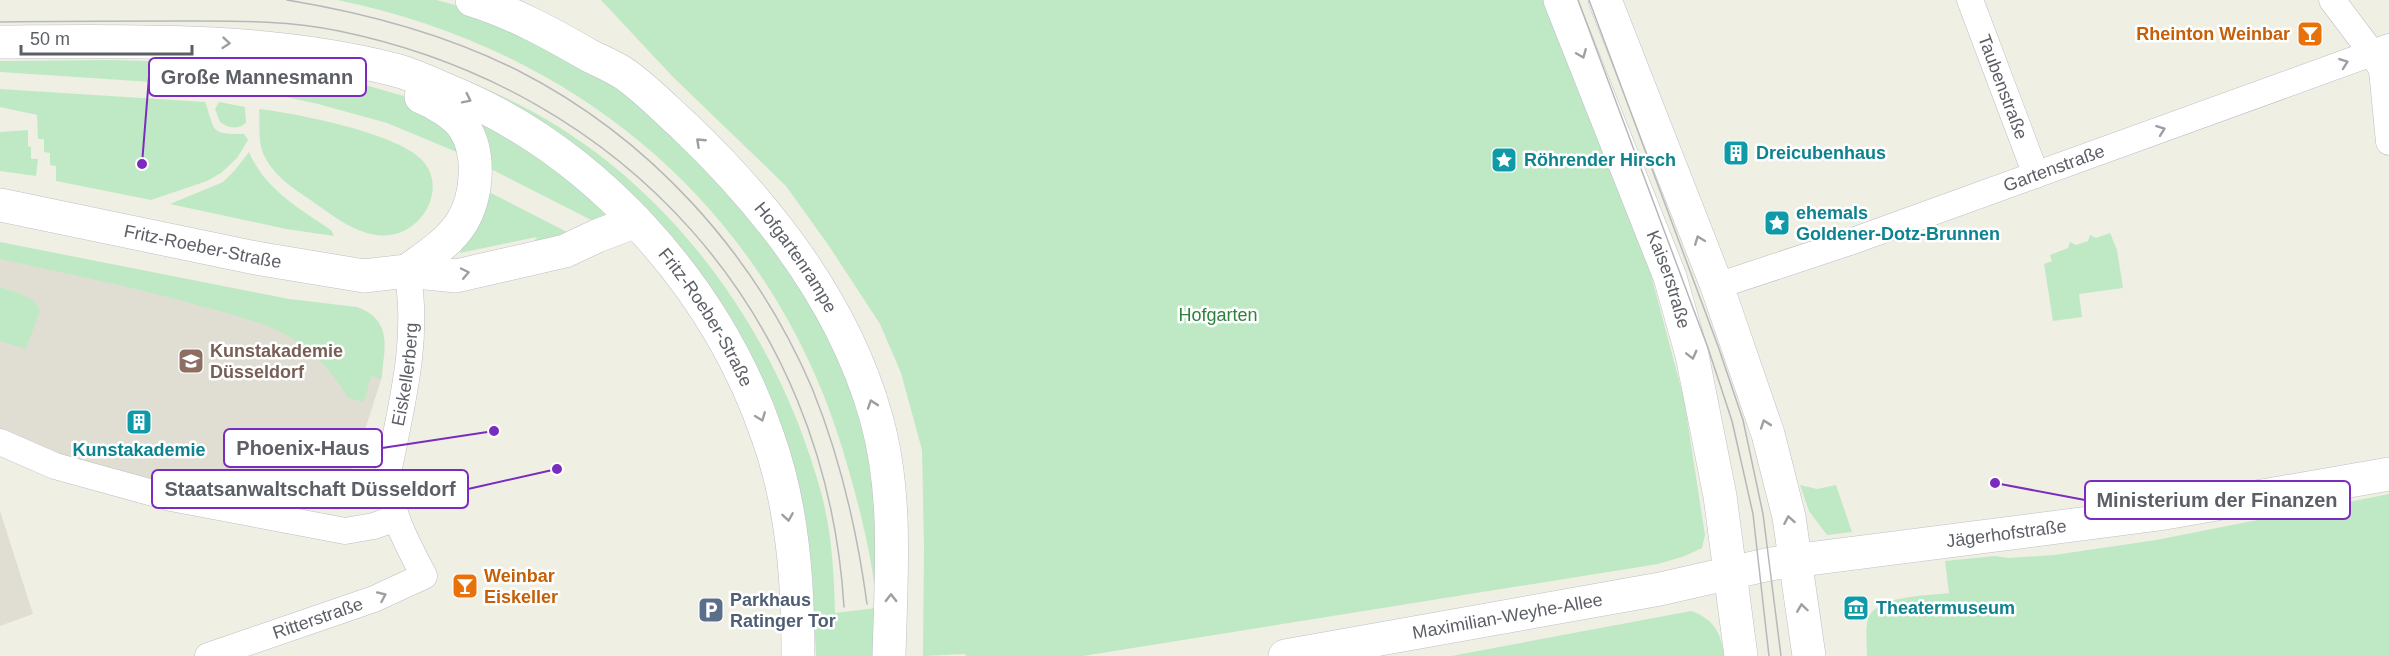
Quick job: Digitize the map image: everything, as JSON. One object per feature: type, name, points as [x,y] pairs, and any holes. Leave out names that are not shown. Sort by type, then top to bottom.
[{"type":"main road","name":"Hofgartenrampe","points":[[472,0],[493,6],[545,30],[626,75],[719,160],[775,224],[812,277],[853,355],[876,417],[889,484],[891,544],[889,656]]},
{"type":"main road","points":[[520,0],[592,43],[626,75]]},
{"type":"main road","name":"Kaiserstraße","points":[[1560,0],[1670,277],[1692,355],[1720,496],[1741,656]]},
{"type":"main road","points":[[1605,0],[1717,286],[1768,434],[1789,517],[1809,656]]},
{"type":"main road","points":[[0,42],[211,42],[286,48],[398,70],[488,109],[562,157],[636,221]]},
{"type":"main road","points":[[332,56],[429,100],[458,120],[470,139],[475,184],[461,224],[445,242],[407,271]]},
{"type":"main road","name":"Fritz-Roeber-Straße","points":[[0,205],[308,268],[364,276],[407,271],[456,276],[565,251],[636,221],[687,281],[710,317],[755,402],[768,437],[782,488],[792,548],[798,608],[798,656]]},
{"type":"main road","name":"Jägerhofstraße","points":[[1729,572],[1795,561],[2159,514],[2389,474]]},
{"type":"main road","name":"Maximilian-Weyhe-Allee","points":[[1285,656],[1660,589],[1729,572]]},
{"type":"street","name":"Taubenstraße","points":[[1970,0],[2036,175]]},
{"type":"street","points":[[2332,0],[2380,50],[2389,142]]},
{"type":"street","name":"Gartenstraße","points":[[1717,286],[1850,242],[2380,50]]},
{"type":"street","name":"Eiskellerberg","points":[[407,271],[412,306],[411,339],[388,473],[390,497],[396,518],[424,576]]},
{"type":"street","points":[[0,442],[55,465],[171,498],[345,531],[374,526],[396,518]]},
{"type":"street","name":"Ritterstraße","points":[[208,656],[367,602],[424,576]]},
{"type":"shaded area","name":"Kunstakademie Düsseldorf","points":[[0,245],[384,345],[382,377],[339,510],[249,504],[58,455],[0,432]]},
{"type":"shaded area","points":[[0,511],[33,614],[0,626]]},
{"type":"green space","points":[[337,0],[436,0],[479,11],[607,75],[713,172],[783,255],[837,348],[876,461],[878,656],[816,656],[812,572],[794,476],[609,177],[317,37],[429,66],[509,99],[587,146],[634,184],[678,228],[717,276],[751,327],[780,381],[804,438],[822,496],[828,525],[835,613],[876,608],[870,558],[859,508],[819,384],[777,302],[725,228],[664,162],[593,107],[515,61],[429,25]]},
{"type":"green space","name":"Hofgarten","points":[[601,0],[1547,0],[1603,141],[1651,275],[1684,399],[1705,535],[1702,548],[1658,564],[1083,656],[966,656],[965,654],[923,656],[922,450],[901,373],[880,324],[786,186],[673,77]]},
{"type":"green space","points":[[0,61],[187,62],[240,67],[242,88],[0,72]]},
{"type":"green space","points":[[258,68],[291,71],[362,84],[407,97],[443,123],[459,153],[387,123],[259,91]]},
{"type":"green space","points":[[0,89],[205,102],[215,129],[224,133],[244,134],[248,140],[237,158],[221,173],[207,181],[151,200],[56,181],[56,166],[50,165],[50,153],[44,152],[44,139],[38,139],[37,115],[0,107]]},
{"type":"green space","points":[[219,102],[245,107],[246,123],[233,127],[220,122],[215,109]]},
{"type":"green space","points":[[259,109],[345,126],[391,141],[409,150],[422,160],[433,183],[428,207],[413,226],[390,235],[369,233],[348,225],[276,173],[262,150]]},
{"type":"green space","points":[[482,121],[530,150],[613,218],[597,223],[491,169],[480,126]]},
{"type":"green space","points":[[28,130],[31,159],[38,159],[36,176],[0,171],[0,132]]},
{"type":"green space","points":[[249,152],[273,187],[331,230],[334,236],[286,229],[170,204],[223,182]]},
{"type":"green space","points":[[489,192],[565,231],[574,239],[526,254],[537,237],[460,253]]},
{"type":"green space","points":[[2110,233],[2117,250],[2123,288],[2079,294],[2082,317],[2053,321],[2044,264],[2052,261],[2050,255],[2068,248],[2070,242],[2076,245],[2088,241],[2090,235],[2096,238]]},
{"type":"green space","points":[[0,242],[289,299],[357,307],[376,319],[384,336],[381,379],[371,376],[364,402],[348,398],[336,379],[315,355],[279,331],[176,299],[0,259]]},
{"type":"green space","points":[[0,287],[28,297],[40,310],[26,349],[0,341]]},
{"type":"green space","points":[[1800,485],[1817,489],[1836,485],[1852,532],[1827,535],[1809,511]]},
{"type":"green space","points":[[2389,494],[2389,656],[1867,656],[1867,624],[1873,611],[1881,605],[1903,598],[1949,593],[1945,561],[1995,556],[2009,558],[2054,555],[2156,540]]},
{"type":"green space","points":[[1691,611],[1705,618],[1715,628],[1721,640],[1724,656],[1451,656]]},
{"type":"tram line","points":[[287,0],[346,11],[405,26],[462,46],[517,70],[565,97],[611,129],[653,164],[692,203],[728,245],[760,290],[788,338],[812,388],[831,440],[846,494],[867,604]]},
{"type":"tram line","points":[[1578,0],[1708,348],[1732,421],[1753,514],[1769,656]]},
{"type":"tram line","points":[[1589,0],[1718,346],[1743,420],[1763,514],[1781,656]]},
{"type":"tram line","points":[[0,22],[241,21],[281,23],[339,31],[442,61],[536,105],[620,162],[692,231],[752,311],[798,401],[829,500],[844,607]]},
{"type":"place","name":"Rheinton Weinbar","points":[[2310,34]]},
{"type":"place","name":"Dreicubenhaus","points":[[1736,153]]},
{"type":"place","name":"Röhrender Hirsch","points":[[1504,160]]},
{"type":"place","name":"Große Mannesmann","points":[[142,164]]},
{"type":"place","name":"ehemals Goldener-Dotz-Brunnen","points":[[1777,223]]},
{"type":"place","name":"Kunstakademie Düsseldorf","points":[[191,361]]},
{"type":"place","name":"Kunstakademie","points":[[139,422]]},
{"type":"place","name":"Phoenix-Haus","points":[[494,431]]},
{"type":"place","name":"Staatsanwaltschaft Düsseldorf","points":[[557,469]]},
{"type":"place","name":"Ministerium der Finanzen","points":[[1995,483]]},
{"type":"place","name":"Weinbar Eiskeller","points":[[465,586]]},
{"type":"place","name":"Theatermuseum","points":[[1856,608]]},
{"type":"place","name":"Parkhaus Ratinger Tor","points":[[711,610]]}]
